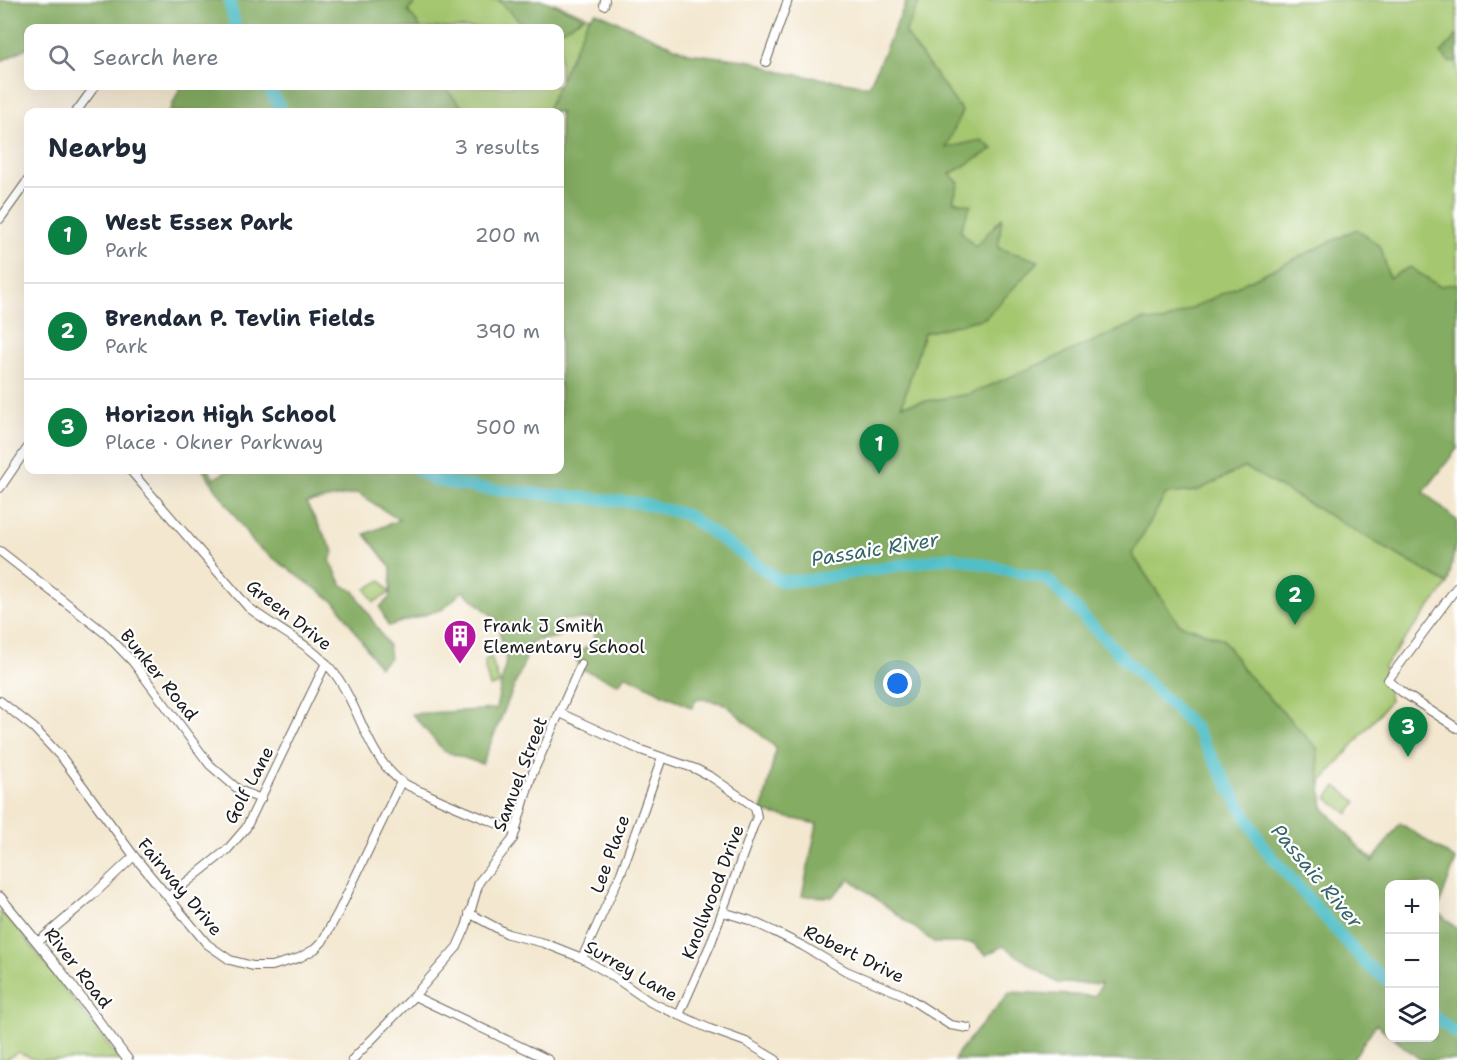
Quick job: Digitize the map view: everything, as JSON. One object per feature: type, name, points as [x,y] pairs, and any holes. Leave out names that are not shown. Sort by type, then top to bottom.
[{"type":"street","points":[[766,62],[789,0]]},
{"type":"street","points":[[79,108],[92,90]]},
{"type":"street","points":[[0,219],[24,186]]},
{"type":"street","points":[[0,488],[24,453]]},
{"type":"street","name":"Green Drive","points":[[133,474],[237,596],[262,618],[307,646],[326,663],[337,677],[377,755],[390,772],[401,782],[516,831]]},
{"type":"street","name":"Bunker Road","points":[[0,551],[106,634],[133,662],[210,765],[239,790],[261,799]]},
{"type":"street","points":[[1457,587],[1388,680],[1402,692],[1457,728]]},
{"type":"street","name":"Golf Lane","points":[[168,897],[232,845],[246,828],[326,663]]},
{"type":"street","name":"Samuel Street","points":[[352,1060],[414,996],[457,947],[466,927],[478,882],[505,849],[516,831],[531,777],[582,664]]},
{"type":"street","name":"Fairway Drive","points":[[0,701],[34,728],[63,759],[134,856],[207,944],[230,960],[242,964],[263,967],[299,958],[315,949],[328,934],[401,782]]},
{"type":"street","points":[[560,713],[615,740],[662,758]]},
{"type":"street","name":"Knollwood Drive","points":[[662,758],[696,769],[713,778],[754,807],[756,811],[753,827],[723,912],[679,1015]]},
{"type":"street","name":"Lee Place","points":[[582,958],[621,873],[662,758]]},
{"type":"street","points":[[38,942],[134,856]]},
{"type":"street","name":"River Road","points":[[0,897],[38,942],[128,1060]]},
{"type":"street","name":"Robert Drive","points":[[723,912],[773,931],[846,971],[904,995],[950,1025],[968,1028]]},
{"type":"street","name":"Surrey Lane","points":[[470,913],[508,934],[543,943],[582,958],[650,1002],[710,1029],[746,1042],[776,1060]]},
{"type":"street","points":[[414,996],[549,1060]]},
{"type":"green space","points":[[0,0],[418,0],[408,11],[418,24],[24,24],[24,49],[0,62]]},
{"type":"green space","points":[[241,0],[529,0],[545,22],[554,3],[750,79],[757,64],[868,103],[913,0],[1457,0],[1457,421],[1376,542],[1448,584],[1384,666],[1390,701],[1304,803],[1399,880],[1385,882],[564,472],[564,108],[297,108],[283,90],[564,90],[564,24],[250,24]]},
{"type":"green space","points":[[498,0],[543,0],[584,17],[564,29],[564,24],[523,24]]},
{"type":"green space","points":[[907,0],[919,0],[905,33],[962,111],[946,148],[981,140],[993,149],[950,174],[959,183],[953,201],[971,205],[960,230],[975,247],[1002,218],[998,248],[1039,261],[985,318],[924,333],[902,405],[970,394],[1143,320],[1163,322],[1357,229],[1381,247],[1389,278],[1410,267],[1439,286],[1457,284],[1457,449],[1424,492],[1457,521],[1457,536],[1448,584],[1245,467],[1197,491],[1166,494],[1132,554],[1179,624],[1223,639],[1245,672],[1317,748],[1323,807],[1372,862],[1400,823],[1456,860],[1439,906],[1439,880],[1385,880],[1385,1032],[1376,1024],[1352,1060],[954,1060],[1010,992],[1095,996],[1101,984],[1057,983],[1003,946],[986,955],[973,943],[935,943],[850,879],[832,897],[802,896],[817,824],[762,812],[776,748],[725,704],[697,698],[692,708],[625,675],[619,684],[581,669],[575,657],[595,639],[592,619],[562,620],[559,637],[533,641],[482,764],[444,751],[412,714],[496,709],[506,661],[497,620],[463,591],[443,609],[388,626],[380,607],[390,597],[391,568],[365,534],[399,520],[358,493],[306,503],[334,552],[330,560],[342,585],[354,591],[388,645],[390,658],[379,667],[337,604],[255,545],[206,474],[211,474],[214,479],[222,474],[564,474],[564,108],[548,108],[556,90],[564,90],[564,72],[588,19],[596,12],[688,53],[752,61],[780,72],[869,86]]},
{"type":"green space","points":[[1457,35],[1457,61],[1449,62],[1441,53]]},
{"type":"green space","points":[[179,90],[447,90],[463,108],[171,108]]},
{"type":"green space","points":[[381,580],[390,593],[374,602],[366,589]]},
{"type":"green space","points":[[491,657],[500,684],[490,687],[485,660]]},
{"type":"green space","points":[[1336,786],[1357,802],[1348,814],[1327,798]]},
{"type":"green space","points":[[0,911],[20,931],[120,1060],[37,1060],[18,1052],[5,1060],[0,1060]]},
{"type":"green space","points":[[1439,913],[1457,929],[1457,1060],[1421,1060],[1398,1042],[1439,1042]]},
{"type":"waterway","name":"Passaic River","points":[[229,0],[235,24]]},
{"type":"waterway","name":"Passaic River","points":[[269,90],[281,108]]},
{"type":"waterway","name":"Passaic River","points":[[424,474],[433,480],[477,488],[641,503],[687,515],[780,581],[809,580],[952,557],[1047,579],[1195,728],[1265,849],[1366,964],[1385,978]]},
{"type":"waterway","name":"Passaic River","points":[[1439,1020],[1457,1034]]},
{"type":"place","name":"West Essex Park","points":[[879,474]]},
{"type":"place","name":"Brendan P. Tevlin Fields","points":[[1295,625]]},
{"type":"place","name":"Frank J Smith Elementary School","points":[[460,665]]},
{"type":"place","name":"Horizon High School","points":[[1408,757]]}]
